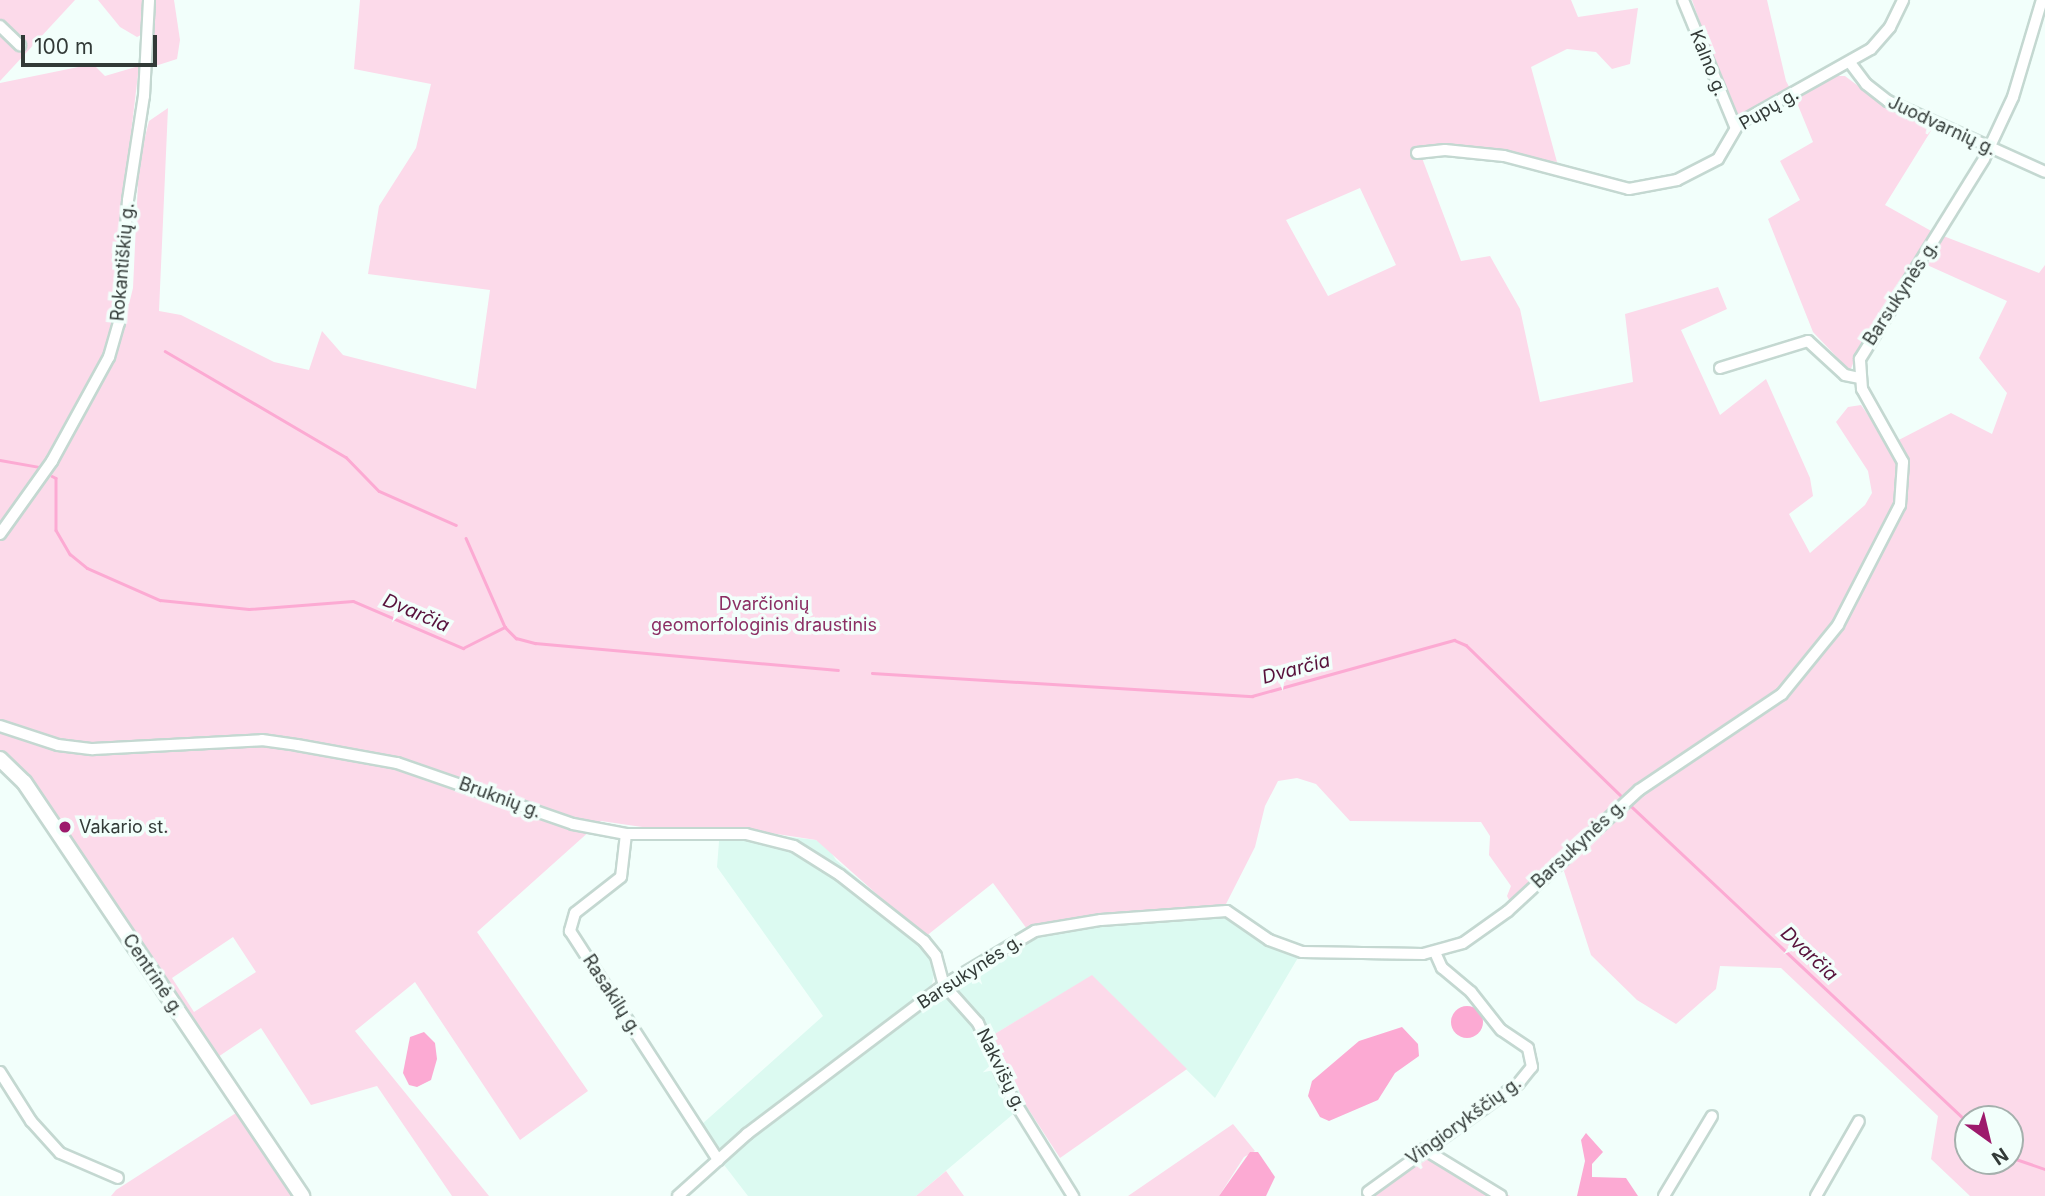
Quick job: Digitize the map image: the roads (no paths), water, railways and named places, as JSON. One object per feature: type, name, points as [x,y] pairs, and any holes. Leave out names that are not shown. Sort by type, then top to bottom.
[{"type":"main road","name":"Centrinė g.","points":[[0,759],[24,782],[302,1196]]},
{"type":"street","name":"Rokantiškių g.","points":[[0,534],[52,461],[109,357],[119,323],[128,200],[144,96],[149,0]]},
{"type":"street","name":"Kalno g.","points":[[1683,0],[1735,126]]},
{"type":"street","name":"Pupų g.","points":[[1417,153],[1446,150],[1483,153],[1580,174],[1618,188],[1643,188],[1707,167],[1722,155],[1735,126],[1851,64],[1881,39],[1902,0]]},
{"type":"street","name":"Barsukynės g.","points":[[678,1196],[718,1160],[944,985],[1035,931],[1101,920],[1227,911],[1269,940],[1302,952],[1435,953],[1484,931],[1639,790],[1782,694],[1838,625],[1891,528],[1903,487],[1902,462],[1859,378],[1863,351],[1967,190],[1989,148],[2013,97],[2041,16],[2042,0]]},
{"type":"street","points":[[0,26],[20,45]]},
{"type":"street","name":"Juodvarnių g.","points":[[1851,64],[1866,84],[1888,101],[2045,172]]},
{"type":"street","points":[[1720,368],[1808,341],[1845,375],[1859,378]]},
{"type":"street","name":"Bruknių g.","points":[[0,726],[58,745],[93,749],[262,740],[310,747],[397,763],[573,824],[625,834],[746,834],[794,846],[840,876],[924,941],[936,956],[944,985]]},
{"type":"street","name":"Rasakilų g.","points":[[625,834],[621,877],[575,914],[570,931],[718,1160]]},
{"type":"street","name":"Vingiorykščių g.","points":[[1368,1192],[1424,1149],[1518,1084],[1534,1061],[1528,1048],[1501,1030],[1471,992],[1442,968],[1435,953]]},
{"type":"street","name":"Nakvišų g.","points":[[944,985],[978,1023],[1011,1096],[1073,1196]]},
{"type":"street","points":[[0,1072],[31,1121],[60,1153],[118,1178]]},
{"type":"street","points":[[1664,1196],[1713,1116]]},
{"type":"street","points":[[1816,1196],[1859,1121]]},
{"type":"street","points":[[1424,1149],[1502,1196]]},
{"type":"waterway","points":[[165,351],[346,457],[379,491],[456,525]]},
{"type":"waterway","name":"Dvarčia","points":[[0,460],[38,467]]},
{"type":"waterway","name":"Dvarčia","points":[[52,476],[56,478],[56,530],[70,554],[87,568],[160,600],[249,609],[353,601],[463,648],[505,627],[516,638],[535,643],[838,670]]},
{"type":"waterway","points":[[466,538],[505,627]]},
{"type":"waterway","name":"Dvarčia","points":[[872,673],[1252,696],[1454,640],[1466,645],[1620,795]]},
{"type":"waterway","name":"Dvarčia","points":[[1631,806],[1954,1109]]},
{"type":"waterway","name":"Dvarčia","points":[[2024,1162],[2045,1169]]},
{"type":"place","name":"Vakario st.","points":[[65,827]]},
{"type":"park label","name":"Dvarčionių geomorfologinis draustinis","points":[[764,615]]}]
